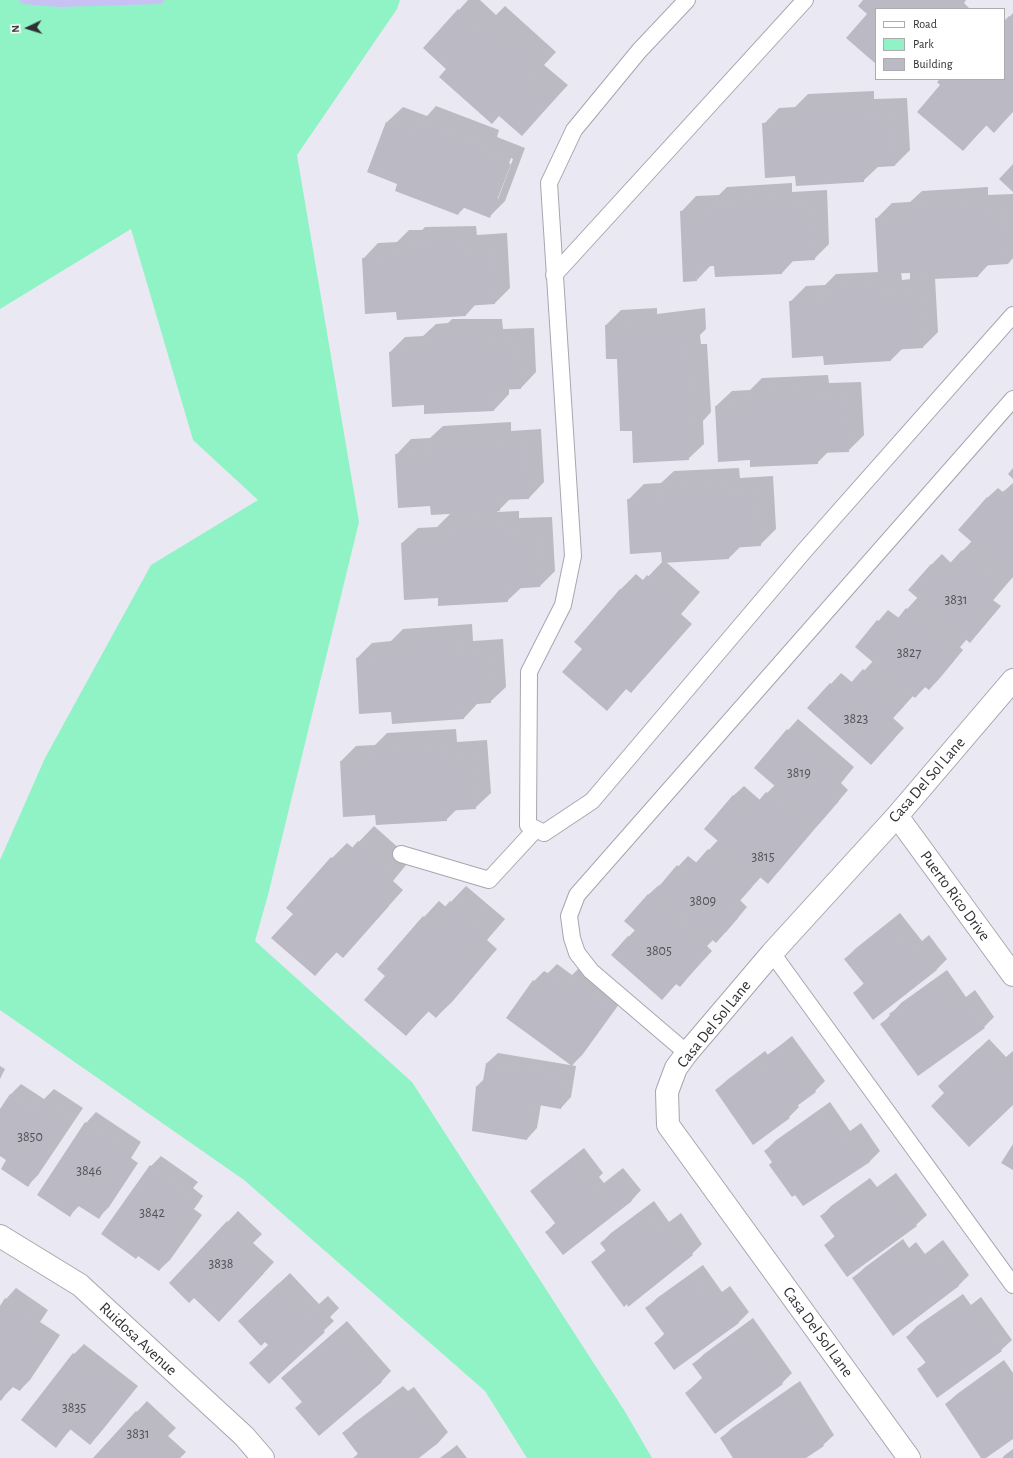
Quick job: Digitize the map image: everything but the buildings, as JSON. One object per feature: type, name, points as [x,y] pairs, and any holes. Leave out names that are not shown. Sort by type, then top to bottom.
[{"type":"street","name":"Casa Del Sol Lane","points":[[909,1458],[668,1126],[667,1092],[676,1068],[687,1053],[772,953],[897,816],[1013,680]]},
{"type":"street","name":"Puerto Rico Drive","points":[[897,816],[1013,975]]},
{"type":"street","name":"Ruidosa Avenue","points":[[0,1236],[80,1285],[244,1436],[264,1458]]},
{"type":"lane","points":[[687,0],[639,52],[574,130],[549,183],[573,556],[563,604],[529,672],[528,825],[544,833],[592,801],[805,550],[1013,315]]},
{"type":"lane","points":[[554,275],[805,0]]},
{"type":"lane","points":[[687,1053],[591,971],[577,953],[572,938],[569,916],[577,895],[1013,398]]},
{"type":"lane","points":[[401,854],[490,880],[536,829]]},
{"type":"lane","points":[[772,953],[1013,1285]]},
{"type":"green space","points":[[0,0],[400,0],[397,9],[297,155],[359,522],[268,895],[255,941],[412,1082],[624,1410],[652,1458],[527,1458],[485,1391],[244,1180],[0,1010],[0,860],[45,758],[151,565],[258,500],[193,440],[131,229],[0,309]]},
{"type":"waterway","points":[[24,0],[59,3],[160,0]]}]
